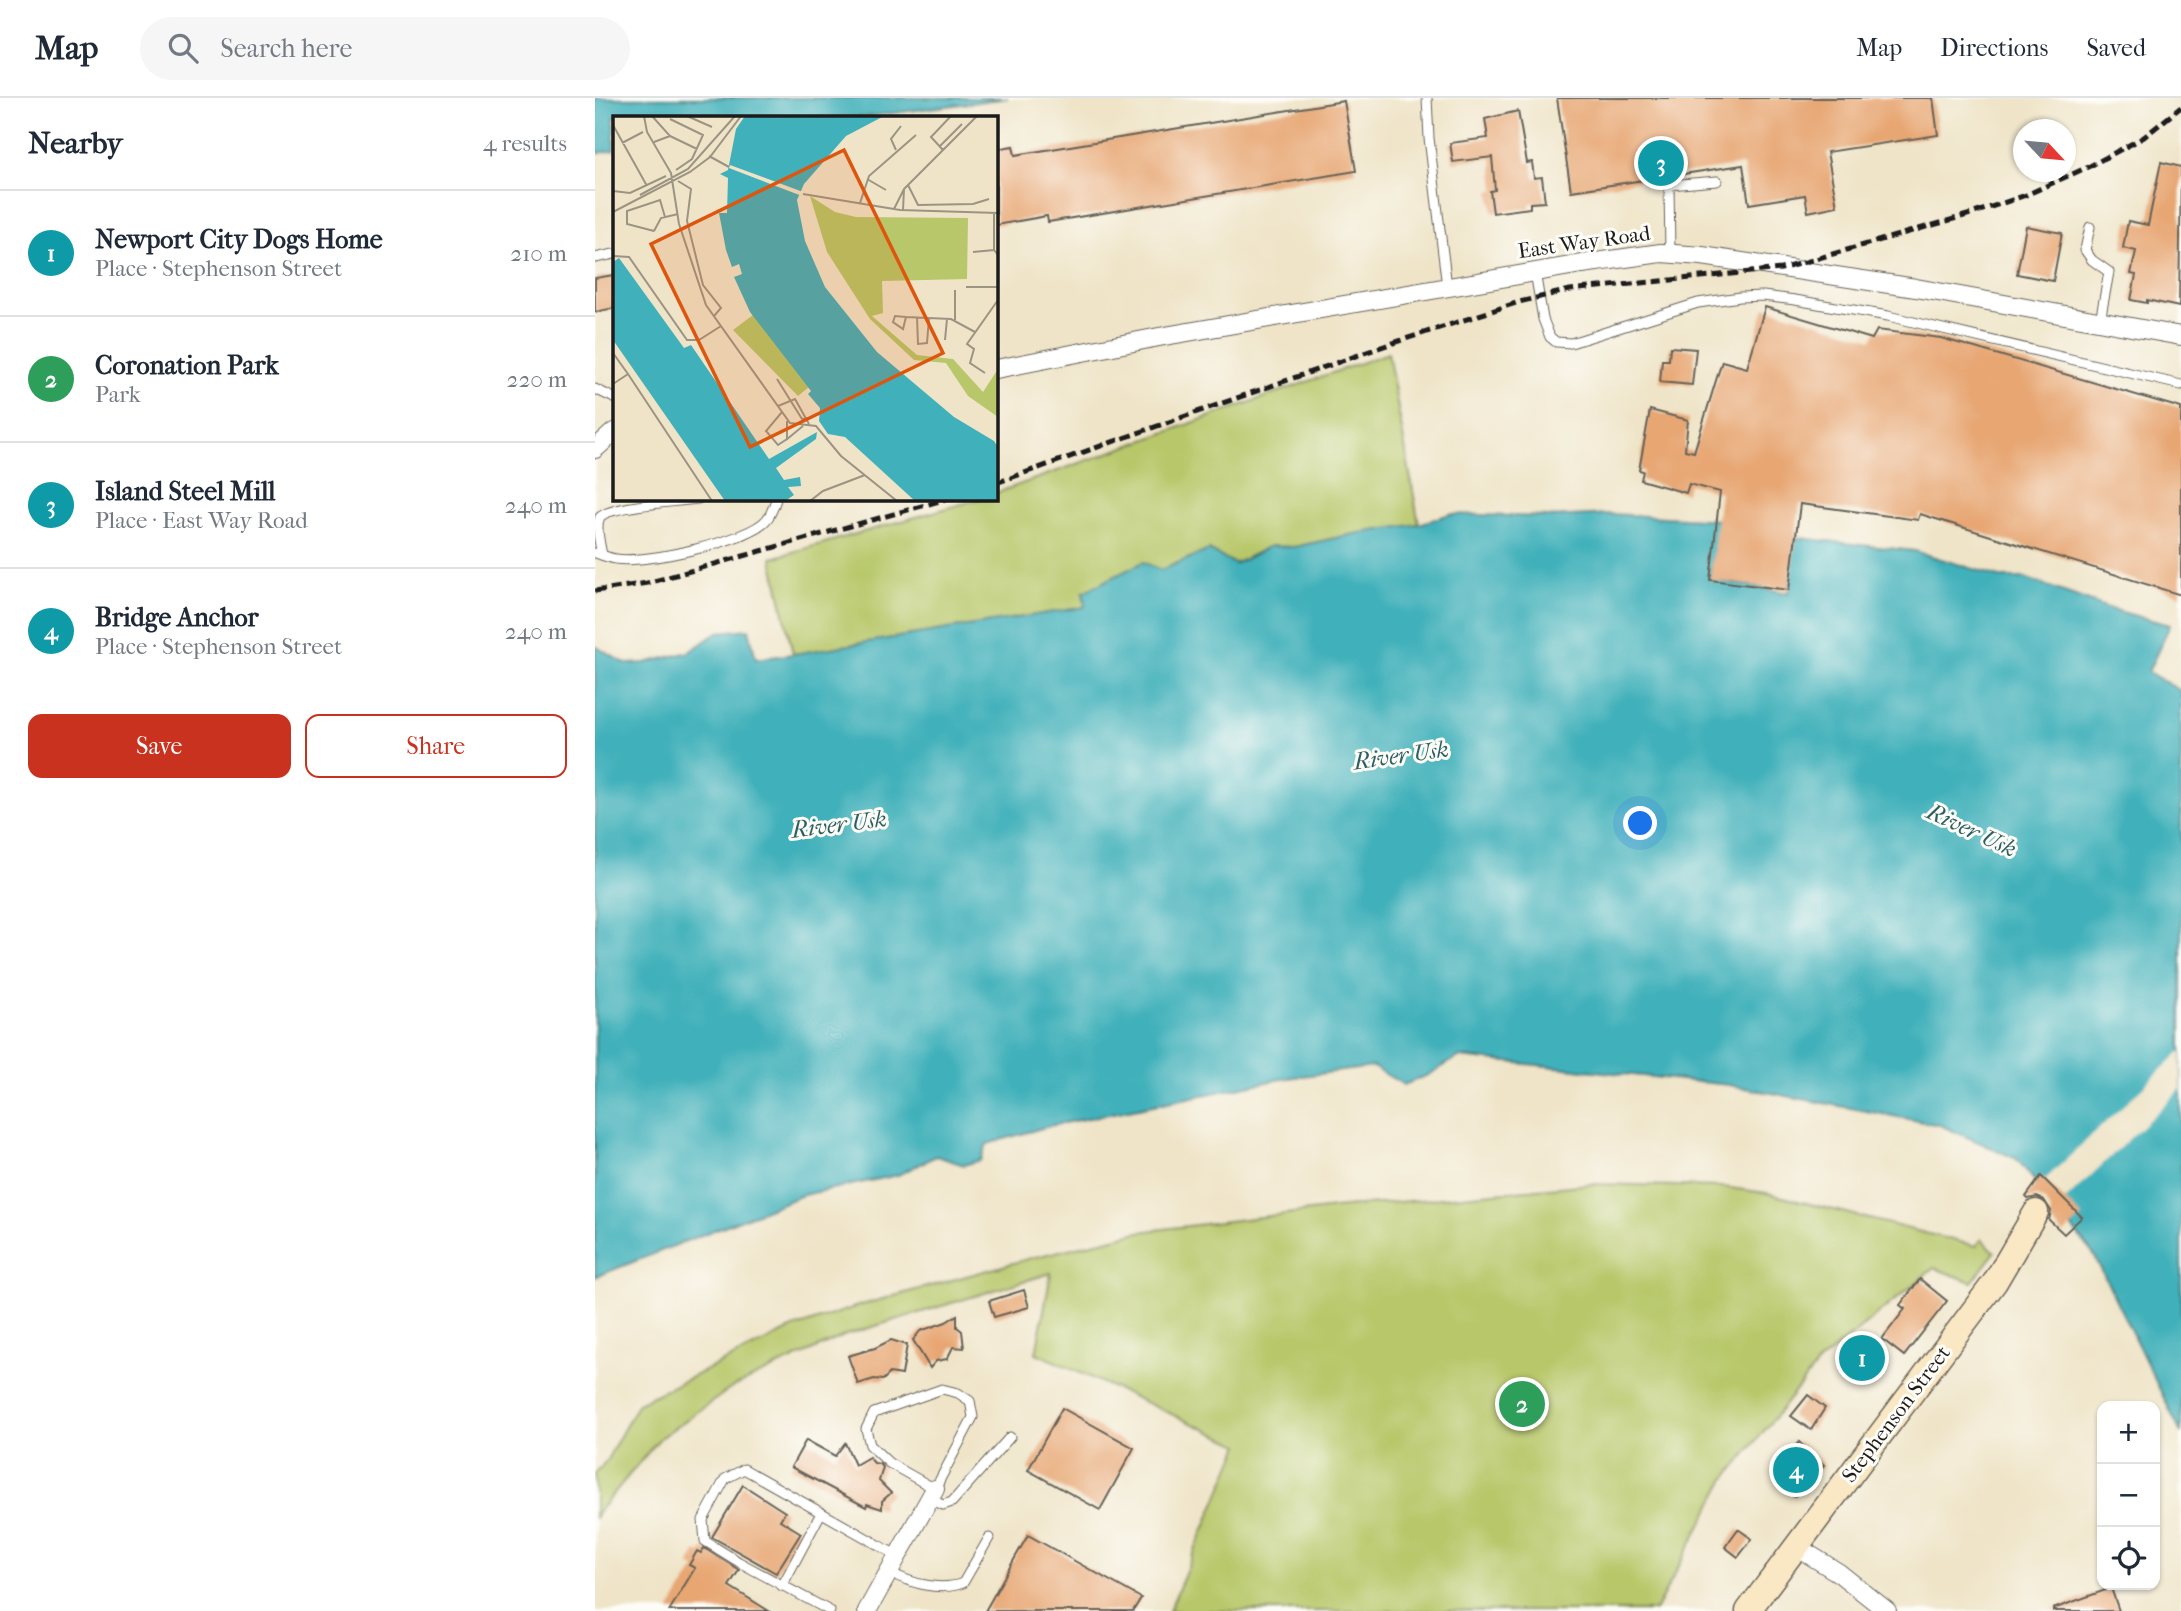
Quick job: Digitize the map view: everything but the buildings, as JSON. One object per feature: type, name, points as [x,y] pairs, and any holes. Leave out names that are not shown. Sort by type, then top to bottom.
[{"type":"street","name":"East Way Road","points":[[997,369],[1159,337],[1447,287],[1633,256],[1670,254],[1916,288],[2181,336]]},
{"type":"street","points":[[595,449],[613,433]]},
{"type":"street","name":"Stephenson Street","points":[[1748,1611],[1995,1282],[2036,1212]]},
{"type":"street","points":[[867,1611],[932,1494]]},
{"type":"street","points":[[1797,1547],[1839,1573],[1887,1611]]},
{"type":"lane","points":[[1427,98],[1429,138],[1447,287]]},
{"type":"lane","points":[[1670,254],[1669,185],[1717,181]]},
{"type":"lane","points":[[2090,226],[2085,250],[2092,260],[2109,272],[2100,321]]},
{"type":"lane","points":[[595,258],[613,254]]},
{"type":"lane","points":[[1535,272],[1543,319],[1550,337],[1564,344],[1698,303],[1763,296],[1842,306],[2181,385]]},
{"type":"lane","points":[[595,389],[613,398]]},
{"type":"lane","points":[[690,500],[608,511],[599,519],[598,554],[617,559],[642,559],[708,546],[746,535],[767,519],[776,500]]},
{"type":"lane","points":[[932,1494],[973,1417],[970,1401],[958,1393],[942,1389],[874,1413],[866,1429],[870,1445],[943,1505],[953,1502],[1010,1437]]},
{"type":"lane","points":[[830,1611],[705,1541],[703,1520],[725,1479],[744,1469],[898,1556]]},
{"type":"lane","points":[[782,1586],[821,1513]]},
{"type":"lane","points":[[889,1572],[908,1582],[955,1586],[963,1583],[989,1538]]},
{"type":"green space","points":[[1388,353],[1419,524],[1294,547],[1270,546],[1235,564],[1209,550],[1086,607],[793,654],[772,558],[975,500],[997,500],[997,493]]},
{"type":"green space","points":[[1591,1184],[1722,1187],[1767,1193],[1976,1246],[1982,1239],[1995,1252],[1972,1282],[1934,1268],[1818,1363],[1725,1480],[1655,1611],[1169,1611],[1240,1445],[1036,1353],[1051,1273],[846,1335],[733,1387],[660,1438],[595,1519],[595,1475],[608,1458],[638,1403],[791,1329],[858,1306],[1035,1257],[1139,1232],[1334,1208]]},
{"type":"water","points":[[595,98],[1008,98],[872,116],[613,116],[613,150],[595,154]]},
{"type":"water","name":"River Usk","points":[[1450,514],[1549,517],[1611,514],[1719,520],[1710,579],[1788,593],[1792,537],[1915,551],[2003,578],[2025,578],[2114,610],[2170,625],[2148,672],[2181,691],[2181,1433],[2094,1255],[2017,1159],[1940,1125],[1729,1085],[1459,1057],[1404,1085],[1373,1067],[1287,1078],[1049,1126],[987,1144],[981,1160],[964,1165],[936,1156],[898,1175],[803,1195],[595,1277],[595,646],[626,664],[645,663],[689,652],[718,632],[749,629],[756,659],[793,654],[1085,607],[1083,592],[1143,562],[1161,570],[1209,550],[1235,564],[1270,546],[1294,547],[1419,524]]},
{"type":"pier","points":[[2181,1051],[2181,1089],[2054,1211],[2036,1188]]},
{"type":"railway","points":[[997,483],[1387,345],[1519,302],[1570,290],[1781,269],[1971,214],[2026,195],[2090,166],[2144,137],[2181,107]]},
{"type":"railway","points":[[595,591],[647,583],[943,500]]},
{"type":"place","name":"Island Steel Mill","points":[[1661,163]]},
{"type":"place","name":"Newport City Dogs Home","points":[[1862,1358]]},
{"type":"place","name":"Coronation Park","points":[[1522,1404]]},
{"type":"place","name":"Bridge Anchor","points":[[1796,1470]]}]
